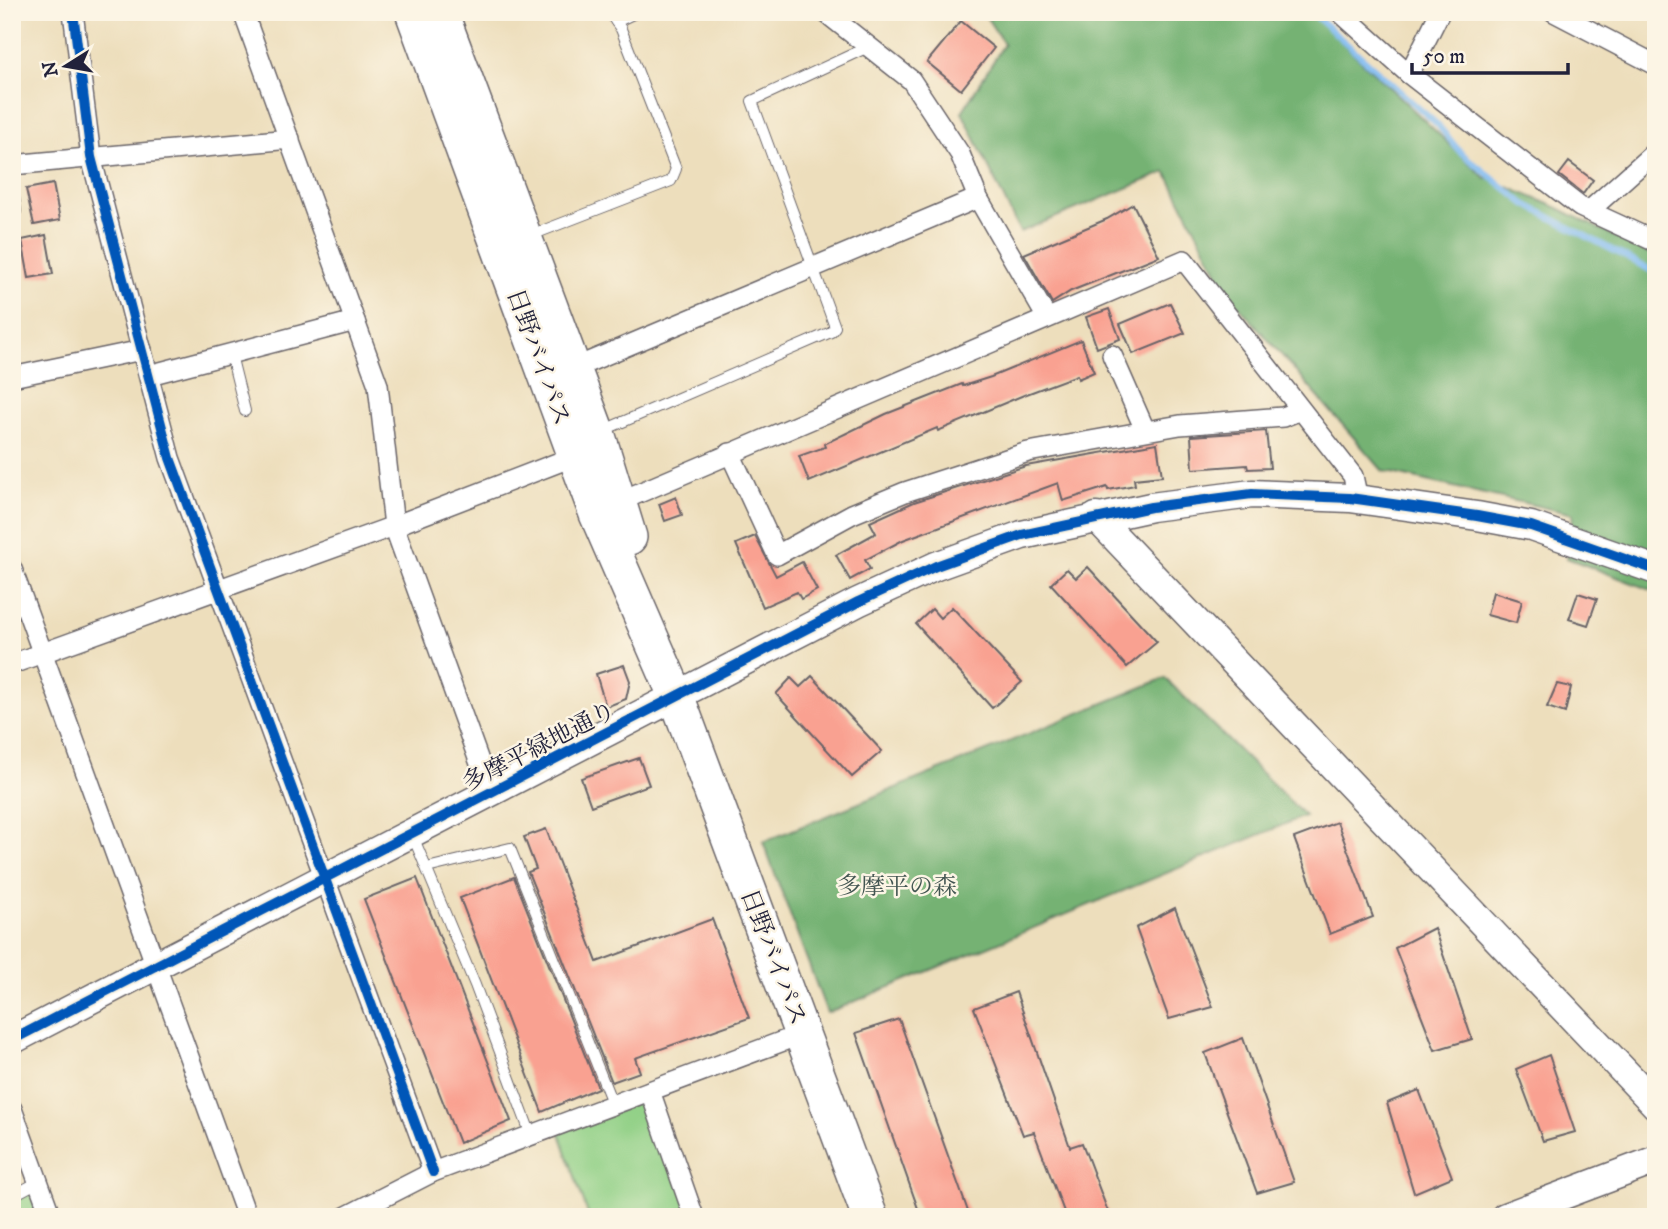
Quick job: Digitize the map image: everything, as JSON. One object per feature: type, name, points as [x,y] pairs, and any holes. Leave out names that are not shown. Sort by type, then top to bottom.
[{"type":"highway","name":"日野バイパス","points":[[413,12],[586,444],[677,698],[870,1217]]},
{"type":"highway","name":"日野バイパス","points":[[440,12],[572,369],[586,444],[618,502],[677,698]]},
{"type":"street","points":[[73,12],[91,157],[170,458],[433,1172]]},
{"type":"street","points":[[243,12],[378,385],[394,526],[491,794]]},
{"type":"street","points":[[825,12],[911,80],[960,154],[978,198],[1047,318]]},
{"type":"street","points":[[1340,12],[1409,74],[1580,207],[1656,242]]},
{"type":"street","points":[[1409,74],[1440,12]]},
{"type":"street","points":[[1554,12],[1656,65]]},
{"type":"street","points":[[12,164],[290,139]]},
{"type":"street","points":[[1590,210],[1656,151]]},
{"type":"street","points":[[572,369],[978,198]]},
{"type":"street","points":[[618,502],[1184,260],[1353,476],[1358,499]]},
{"type":"street","points":[[149,375],[355,321]]},
{"type":"street","points":[[12,377],[142,350]]},
{"type":"street","points":[[1112,355],[1145,430]]},
{"type":"street","points":[[730,453],[776,555],[852,514],[962,472],[1028,452],[1145,430],[1222,420],[1283,417],[1301,410]]},
{"type":"street","points":[[12,664],[394,526],[586,444]]},
{"type":"street","name":"多摩平緑地通り","points":[[12,1040],[677,698],[846,608],[936,566],[1022,535],[1096,517],[1252,494],[1358,499],[1531,526],[1656,570]]},
{"type":"street","points":[[1096,517],[1656,1105]]},
{"type":"street","points":[[12,569],[247,1217]]},
{"type":"street","points":[[345,1217],[433,1172],[802,1034]]},
{"type":"street","points":[[650,1091],[694,1217]]},
{"type":"street","points":[[12,1109],[51,1217]]},
{"type":"street","points":[[1505,1217],[1656,1160]]},
{"type":"lane","points":[[524,239],[671,181],[676,169],[616,22],[609,12]]},
{"type":"lane","points":[[616,22],[637,12]]},
{"type":"lane","points":[[586,444],[831,332],[835,327],[752,101],[868,47]]},
{"type":"lane","points":[[12,183],[16,211]]},
{"type":"lane","points":[[231,355],[245,411]]},
{"type":"lane","points":[[411,834],[475,985],[531,1135]]},
{"type":"lane","points":[[427,868],[510,848],[613,1105]]},
{"type":"lane","points":[[12,1196],[38,1182]]},
{"type":"green space","points":[[983,12],[1310,12],[1484,177],[1558,208],[1656,257],[1656,592],[1567,558],[1573,514],[1383,471],[1229,295],[1166,172],[1020,232],[962,112],[1004,44]]},
{"type":"green space","name":"多摩平の森","points":[[1165,678],[1305,816],[827,1013],[763,842]]},
{"type":"green space","points":[[650,1091],[694,1217],[589,1217],[557,1125]]},
{"type":"green space","points":[[33,1190],[44,1217],[12,1217],[12,1202]]},
{"type":"building","points":[[961,21],[994,48],[961,90],[927,62]]},
{"type":"building","points":[[1569,162],[1593,180],[1583,194],[1559,175]]},
{"type":"building","points":[[53,184],[60,220],[34,225],[26,189]]},
{"type":"building","points":[[1133,204],[1159,256],[1071,291],[1052,303],[1024,254],[1107,219]]},
{"type":"building","points":[[46,235],[53,274],[29,278],[22,240]]},
{"type":"building","points":[[1170,303],[1185,333],[1133,354],[1120,324]]},
{"type":"building","points":[[1109,309],[1120,339],[1097,348],[1086,317]]},
{"type":"building","points":[[1081,340],[1094,372],[1078,379],[1077,375],[1024,395],[938,431],[937,428],[809,482],[799,456],[825,447],[824,444],[886,414],[962,384],[963,386],[991,377]]},
{"type":"building","points":[[1266,431],[1270,468],[1248,469],[1247,465],[1193,469],[1191,436]]},
{"type":"building","points":[[1157,443],[1162,476],[1134,479],[1135,485],[1108,490],[1107,487],[1063,501],[1058,483],[903,540],[865,560],[870,569],[850,580],[836,555],[876,533],[870,522],[914,502],[1026,466]]},
{"type":"building","points":[[676,497],[682,515],[665,521],[659,504]]},
{"type":"building","points":[[755,536],[776,576],[802,562],[817,590],[801,599],[797,592],[763,607],[736,544]]},
{"type":"building","points":[[1088,567],[1157,642],[1127,667],[1051,584],[1067,569],[1076,578]]},
{"type":"building","points":[[1493,592],[1522,601],[1516,623],[1487,615]]},
{"type":"building","points":[[1578,593],[1597,599],[1588,625],[1569,619]]},
{"type":"building","points":[[952,607],[1022,682],[992,708],[916,624],[932,609],[940,618]]},
{"type":"building","points":[[624,665],[630,681],[626,699],[606,707],[596,674]]},
{"type":"building","points":[[812,676],[882,751],[852,777],[776,694],[791,678],[800,687]]},
{"type":"building","points":[[1557,684],[1571,687],[1565,713],[1547,707]]},
{"type":"building","points":[[639,758],[649,785],[591,806],[581,778]]},
{"type":"building","points":[[1337,822],[1373,917],[1330,934],[1294,838]]},
{"type":"building","points":[[546,829],[597,962],[712,919],[749,1018],[635,1058],[640,1072],[612,1082],[528,872],[536,869],[524,837]]},
{"type":"building","points":[[514,877],[598,1088],[542,1112],[460,898]]},
{"type":"building","points":[[417,878],[511,1121],[459,1143],[364,899]]},
{"type":"building","points":[[1175,908],[1213,1007],[1169,1019],[1136,928]]},
{"type":"building","points":[[1434,928],[1472,1039],[1435,1050],[1395,948]]},
{"type":"building","points":[[1016,992],[1070,1147],[1082,1143],[1110,1217],[1066,1217],[1034,1132],[1023,1135],[974,1008]]},
{"type":"building","points":[[899,1019],[970,1217],[921,1217],[856,1033]]},
{"type":"building","points":[[1243,1038],[1294,1182],[1257,1193],[1205,1053]]},
{"type":"building","points":[[1549,1055],[1575,1132],[1543,1141],[1516,1069]]},
{"type":"building","points":[[1419,1090],[1452,1177],[1414,1193],[1387,1103]]},
{"type":"waterway","points":[[1311,12],[1438,125],[1460,152],[1525,204],[1656,273]]},
{"type":"cycle path","points":[[73,12],[91,157],[170,458],[433,1172]]},
{"type":"cycle path","points":[[12,1040],[858,602],[936,566],[1022,535],[1151,507],[1252,494],[1350,498],[1531,526],[1656,570]]}]
